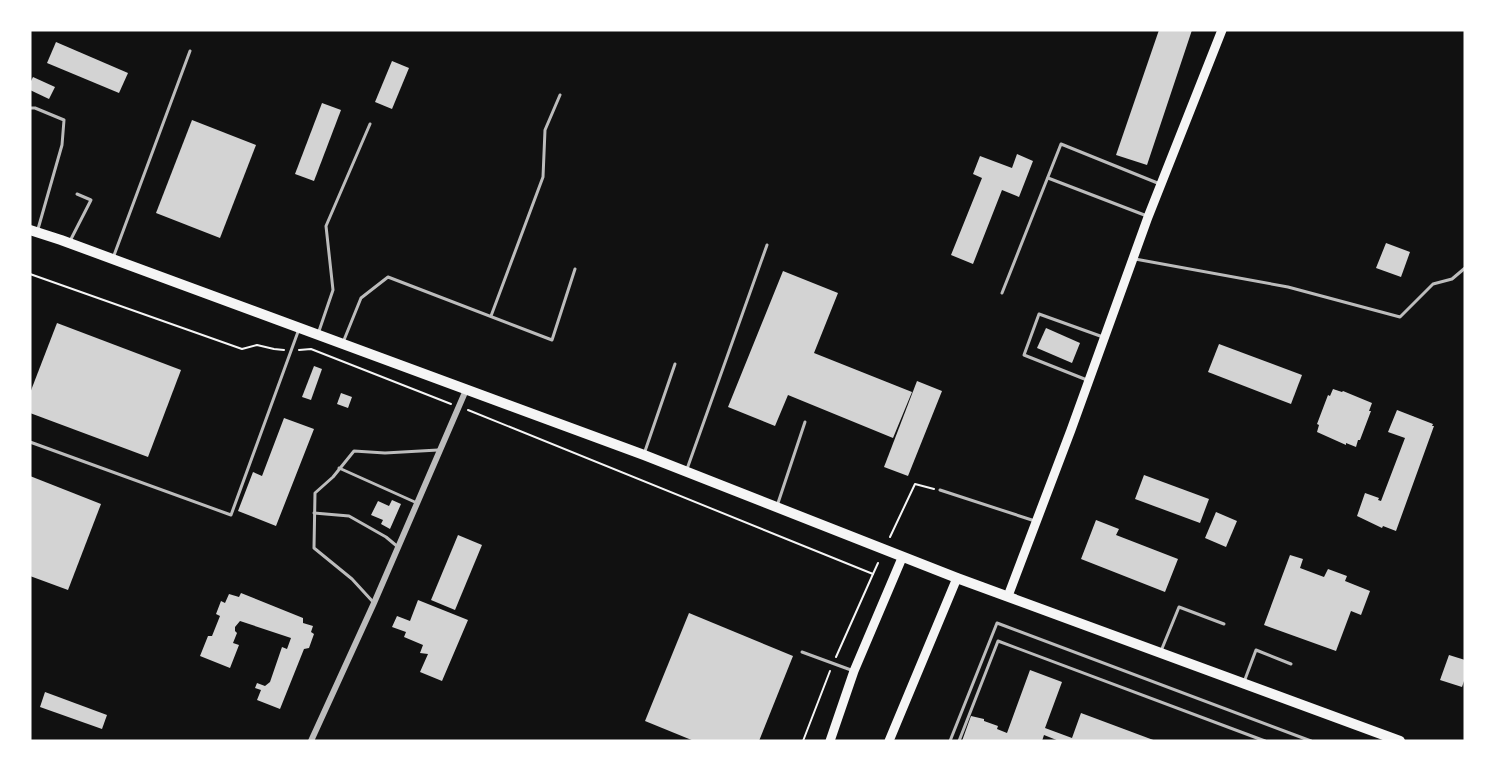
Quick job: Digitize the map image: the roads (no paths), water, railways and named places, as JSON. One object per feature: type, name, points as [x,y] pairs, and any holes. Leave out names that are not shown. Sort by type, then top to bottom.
[{"type":"main road","points":[[1008,596],[1148,217],[1222,30]]},
{"type":"main road","points":[[34,231],[644,455],[902,558],[1400,741]]},
{"type":"main road","points":[[830,741],[854,671],[902,558]]},
{"type":"main road","points":[[889,741],[957,578]]},
{"type":"street","points":[[310,741],[374,603],[466,390]]},
{"type":"lane","points":[[113,259],[190,51]]},
{"type":"lane","points":[[491,316],[543,177],[545,130],[560,95]]},
{"type":"lane","points":[[30,108],[64,120],[62,145],[34,231]]},
{"type":"lane","points":[[317,336],[333,290],[326,226],[370,124]]},
{"type":"lane","points":[[1002,293],[1061,144],[1162,185]]},
{"type":"lane","points":[[1048,178],[1148,217]]},
{"type":"lane","points":[[70,243],[91,200],[77,194]]},
{"type":"lane","points":[[686,472],[767,245]]},
{"type":"lane","points":[[1134,259],[1288,287],[1400,317],[1433,284],[1452,279],[1465,268]]},
{"type":"lane","points":[[343,345],[361,298],[388,277],[552,340],[575,269]]},
{"type":"lane","points":[[1089,380],[1024,355],[1039,314],[1105,338]]},
{"type":"lane","points":[[30,442],[231,515],[299,329]]},
{"type":"lane","points":[[644,455],[675,364]]},
{"type":"lane","points":[[776,507],[805,422]]},
{"type":"lane","points":[[374,603],[352,579],[314,548],[315,493],[354,451],[385,453],[440,450]]},
{"type":"lane","points":[[339,468],[417,503]]},
{"type":"lane","points":[[940,490],[1035,522]]},
{"type":"lane","points":[[314,513],[349,516],[386,537],[398,547]]},
{"type":"lane","points":[[1160,653],[1179,606],[1224,624]]},
{"type":"lane","points":[[950,741],[997,623],[1311,741]]},
{"type":"lane","points":[[959,741],[998,641],[1265,741]]},
{"type":"lane","points":[[1243,683],[1257,650],[1291,664]]},
{"type":"lane","points":[[802,652],[854,671]]}]
